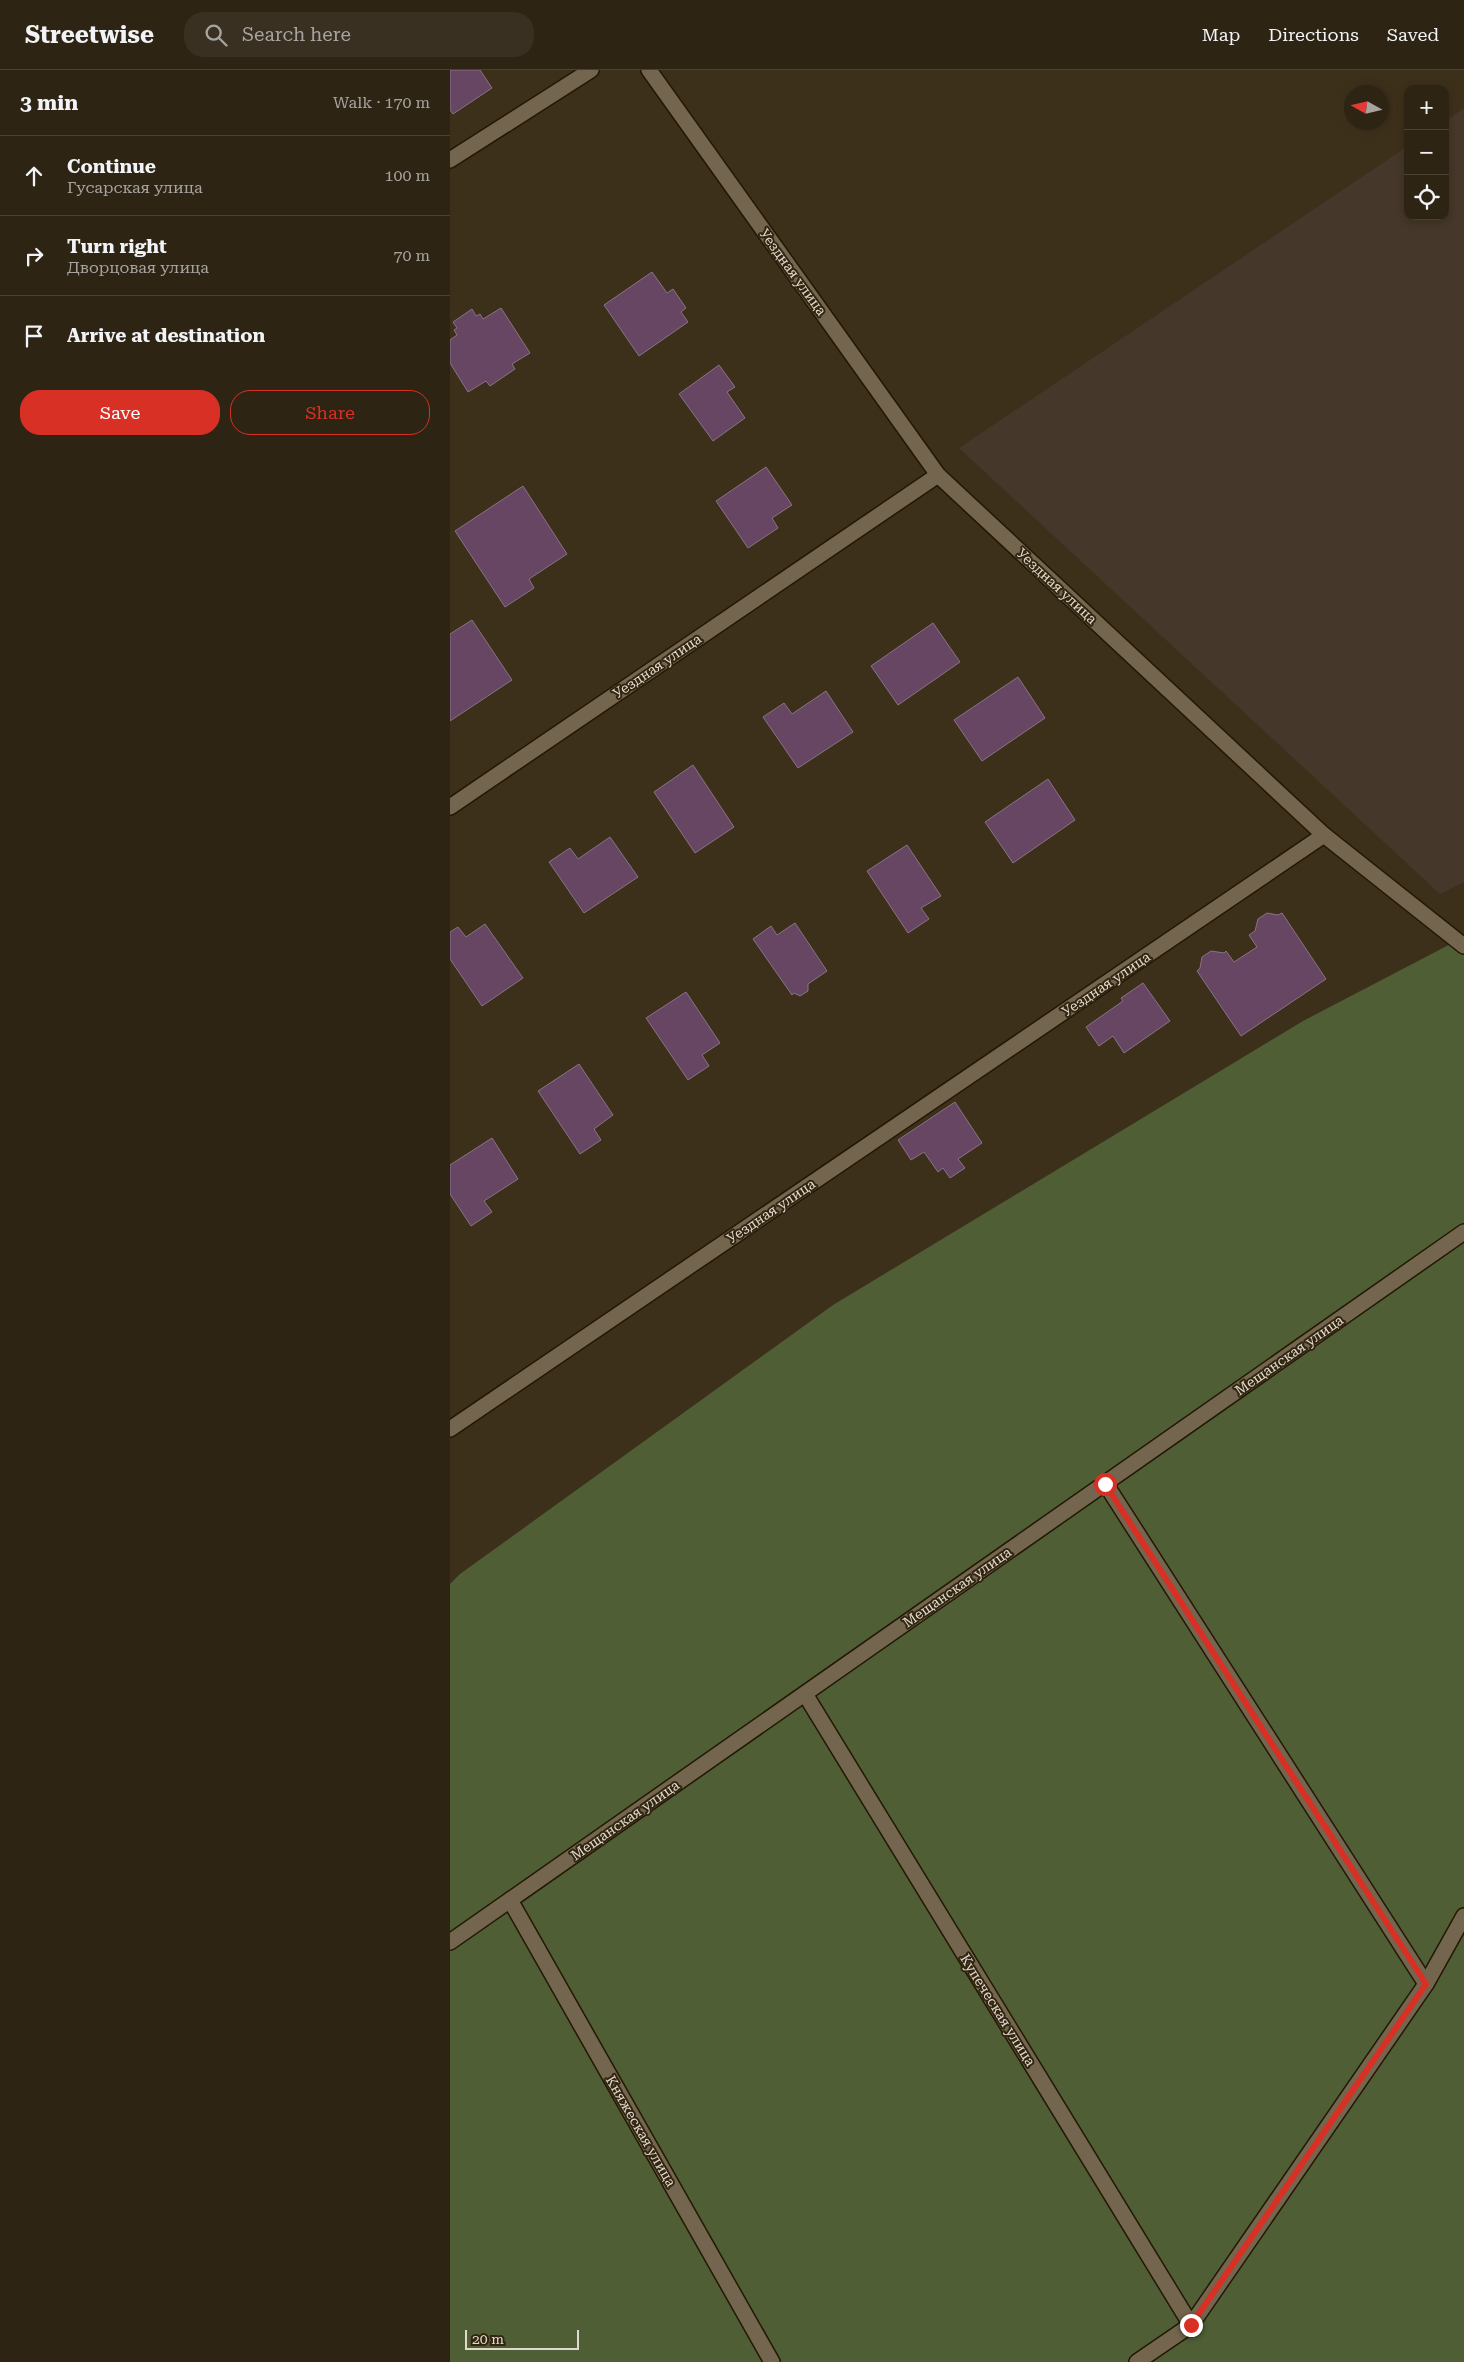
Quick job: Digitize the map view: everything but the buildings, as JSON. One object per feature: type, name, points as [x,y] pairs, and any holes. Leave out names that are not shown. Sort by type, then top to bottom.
[{"type":"street","points":[[450,160],[591,70]]},
{"type":"street","name":"Уездная улица","points":[[450,1429],[1324,835],[938,475],[649,70]]},
{"type":"street","name":"Уездная улица","points":[[450,807],[938,475]]},
{"type":"street","points":[[1324,835],[1464,946]]},
{"type":"street","name":"Мещанская улица","points":[[450,1942],[1464,1232]]},
{"type":"street","points":[[1105,1484],[1426,1984]]},
{"type":"street","name":"Купеческая улица","points":[[804,1694],[1191,2325]]},
{"type":"street","name":"Княжеская улица","points":[[510,1900],[772,2362]]},
{"type":"street","points":[[1137,2362],[1191,2325],[1426,1984],[1464,1916]]},
{"type":"shaded area","points":[[1464,108],[1464,882],[1440,894],[959,448],[1404,149],[1404,220],[1449,220],[1449,118]]},
{"type":"green space","points":[[1464,937],[1464,2362],[450,2362],[450,1584],[460,1574],[833,1305],[1303,1021]]},
{"type":"route","points":[[1105,1484],[1426,1984],[1191,2325]]}]
